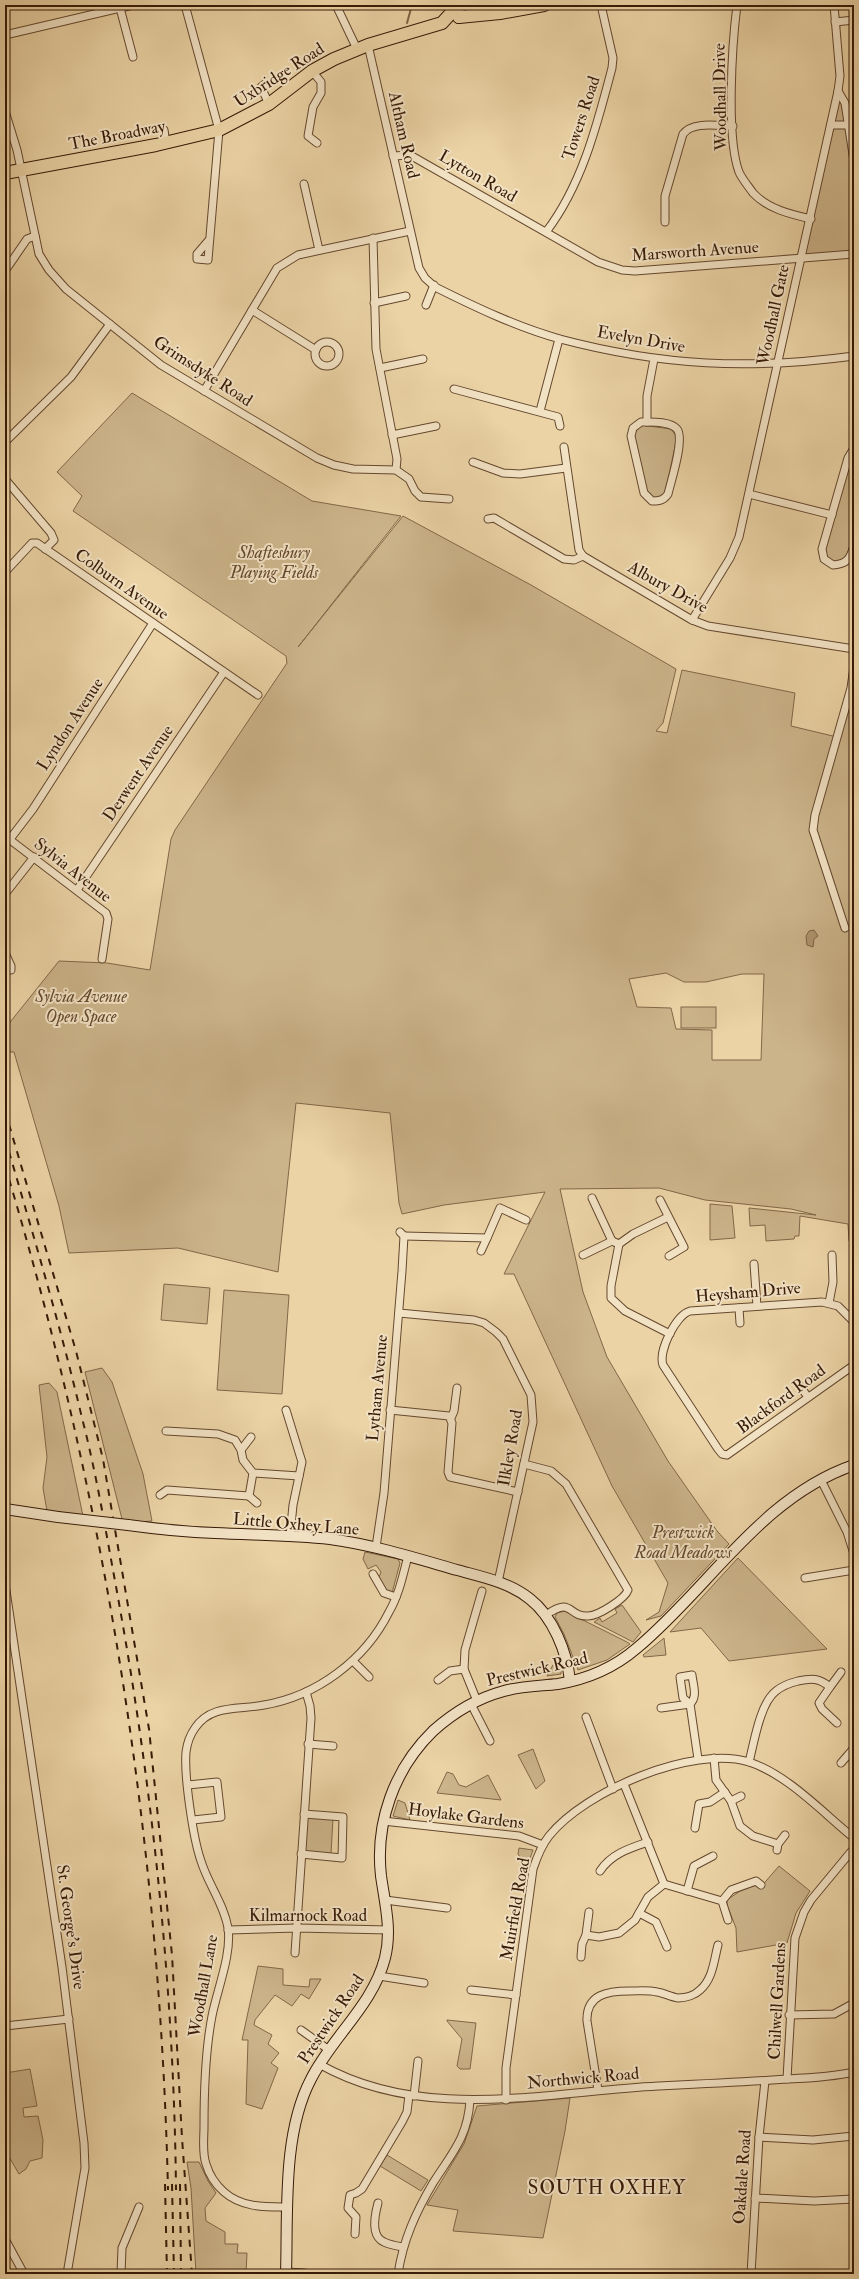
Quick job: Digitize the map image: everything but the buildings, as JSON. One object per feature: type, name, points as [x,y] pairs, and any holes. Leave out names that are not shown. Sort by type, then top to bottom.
[{"type":"main road","name":"Uxbridge Road","points":[[219,130],[269,104],[312,71],[363,47],[442,24],[453,12],[500,13],[544,5]]},
{"type":"main road","name":"The Broadway","points":[[20,170],[166,143],[219,130]]},
{"type":"main road","points":[[5,173],[20,170]]},
{"type":"main road","name":"Prestwick Road","points":[[286,2273],[291,2144],[295,2121],[302,2100],[319,2064],[366,2000],[379,1976],[385,1957],[389,1930],[380,1856],[383,1821],[395,1786],[412,1755],[433,1732],[474,1702],[506,1690],[570,1681],[604,1670],[637,1648],[762,1522],[799,1492],[854,1465]]},
{"type":"main road","name":"Little Oxhey Lane","points":[[5,1509],[128,1525],[215,1533],[290,1536],[331,1540],[376,1547],[498,1582],[517,1590],[529,1598],[546,1615],[560,1642],[570,1681]]},
{"type":"street","points":[[5,35],[133,5]]},
{"type":"street","points":[[185,5],[219,130],[209,240]]},
{"type":"street","name":"Altham Road","points":[[336,5],[363,47],[393,156],[410,231]]},
{"type":"street","name":"Towers Road","points":[[546,232],[560,214],[582,166],[591,143],[612,68],[613,58],[601,5]]},
{"type":"street","name":"Woodhall Drive","points":[[737,5],[732,87],[734,151],[740,174],[754,193],[766,204],[780,211],[811,219]]},
{"type":"street","name":"Woodhall Gate","points":[[692,620],[730,558],[739,537],[749,494],[811,219],[838,91],[840,76],[834,5]]},
{"type":"street","points":[[120,8],[132,57]]},
{"type":"street","points":[[835,22],[854,20]]},
{"type":"street","points":[[312,71],[321,82],[321,92],[313,107],[308,136],[317,143]]},
{"type":"street","points":[[266,83],[261,87],[269,104]]},
{"type":"street","points":[[838,91],[845,103],[853,145],[854,161]]},
{"type":"street","name":"Grimsdyke Road","points":[[5,111],[39,254],[49,270],[66,289],[162,365],[317,458],[334,465],[353,469],[396,470]]},
{"type":"street","points":[[831,125],[849,125]]},
{"type":"street","points":[[665,222],[665,196],[682,134],[687,128],[694,126],[733,126]]},
{"type":"street","points":[[164,130],[166,143]]},
{"type":"street","name":"Lytton Road","points":[[393,156],[410,155],[546,232]]},
{"type":"street","points":[[304,184],[319,250]]},
{"type":"street","points":[[204,391],[277,268],[298,255],[410,231]]},
{"type":"street","name":"Evelyn Drive","points":[[410,231],[419,268],[425,278],[434,286],[512,322],[559,339],[654,359],[698,363],[778,364],[854,356]]},
{"type":"street","name":"Marsworth Avenue","points":[[546,232],[598,262],[622,270],[648,270],[854,254]]},
{"type":"street","points":[[5,271],[27,239],[35,236]]},
{"type":"street","points":[[373,238],[376,348],[397,459],[396,470],[409,479],[415,491],[421,497],[449,499]]},
{"type":"street","points":[[426,305],[434,286]]},
{"type":"street","points":[[374,303],[406,296]]},
{"type":"street","points":[[252,310],[316,350]]},
{"type":"street","points":[[5,442],[71,377],[110,324]]},
{"type":"street","points":[[540,411],[559,339]]},
{"type":"street","points":[[647,422],[647,396],[654,359]]},
{"type":"street","points":[[380,368],[423,360]]},
{"type":"street","points":[[454,389],[558,417],[560,426]]},
{"type":"street","points":[[641,422],[647,422],[671,425],[678,430],[680,439],[668,494],[665,499],[659,501],[652,501],[644,493],[631,436],[633,428],[641,422]]},
{"type":"street","points":[[392,435],[436,426]]},
{"type":"street","points":[[488,519],[494,518],[564,559],[574,560],[582,556],[579,550],[564,447]]},
{"type":"street","points":[[854,448],[848,458],[822,549],[824,559],[833,565],[843,564],[850,558],[854,546]]},
{"type":"street","points":[[472,462],[504,473],[520,474],[566,468]]},
{"type":"street","points":[[5,479],[51,533],[54,540],[45,549],[37,543],[32,543],[5,572]]},
{"type":"street","points":[[749,494],[832,515]]},
{"type":"street","name":"Colburn Avenue","points":[[45,549],[258,695]]},
{"type":"street","name":"Albury Drive","points":[[582,556],[692,620],[708,626],[854,649]]},
{"type":"street","name":"Lyndon Avenue","points":[[7,837],[33,809],[153,623]]},
{"type":"street","points":[[845,928],[813,830],[814,814],[852,688],[854,667]]},
{"type":"street","name":"Derwent Avenue","points":[[77,890],[224,672]]},
{"type":"street","name":"Sylvia Avenue","points":[[7,837],[106,913],[108,919],[102,959]]},
{"type":"street","points":[[5,894],[34,858]]},
{"type":"street","points":[[5,953],[11,966],[10,970]]},
{"type":"street","points":[[592,1198],[616,1243],[610,1292],[615,1304],[625,1311],[670,1334]]},
{"type":"street","points":[[660,1200],[684,1247],[669,1256]]},
{"type":"street","points":[[481,1251],[500,1208],[526,1220]]},
{"type":"street","points":[[583,1255],[616,1243],[668,1217]]},
{"type":"street","name":"Lytham Avenue","points":[[376,1547],[381,1520],[399,1313],[402,1234],[487,1238]]},
{"type":"street","points":[[832,1255],[833,1282],[829,1303],[843,1310],[854,1322]]},
{"type":"street","points":[[754,1264],[757,1306]]},
{"type":"street","name":"Heysham Drive","points":[[724,1455],[718,1449],[663,1365],[661,1359],[670,1334],[680,1317],[687,1312],[757,1306],[829,1303]]},
{"type":"street","points":[[740,1308],[740,1322]]},
{"type":"street","name":"Ilkley Road","points":[[399,1313],[474,1320],[484,1323],[500,1335],[533,1400],[533,1422],[498,1582]]},
{"type":"street","name":"Blackford Road","points":[[724,1455],[729,1454],[854,1365]]},
{"type":"street","points":[[799,1385],[808,1397]]},
{"type":"street","points":[[457,1388],[454,1411],[451,1418],[452,1423],[448,1472],[450,1477],[518,1492]]},
{"type":"street","points":[[286,1410],[302,1462],[293,1505],[290,1536]]},
{"type":"street","points":[[390,1410],[446,1415],[451,1418]]},
{"type":"street","points":[[166,1431],[218,1434],[235,1440],[241,1450],[243,1460],[253,1473],[249,1496]]},
{"type":"street","points":[[241,1450],[251,1437]]},
{"type":"street","points":[[524,1464],[551,1471],[566,1484],[628,1590],[624,1598],[595,1615],[583,1616],[565,1606],[560,1606],[546,1615]]},
{"type":"street","points":[[253,1473],[299,1476]]},
{"type":"street","points":[[821,1480],[847,1532],[854,1554]]},
{"type":"street","points":[[160,1495],[167,1490],[249,1496],[256,1503]]},
{"type":"street","name":"Woodhall Lane","points":[[288,2207],[251,2205],[239,2202],[224,2193],[216,2184],[205,2162],[204,2102],[207,2053],[212,2016],[226,1957],[228,1930],[224,1912],[200,1860],[188,1785],[186,1753],[188,1742],[194,1730],[202,1720],[222,1709],[273,1704],[306,1692],[328,1681],[353,1661],[377,1633],[396,1598],[408,1556]]},
{"type":"street","points":[[805,1578],[854,1570]]},
{"type":"street","points":[[373,1574],[384,1593],[396,1598]]},
{"type":"street","name":"St. George's Drive","points":[[5,1584],[69,2019],[85,2154],[67,2274]]},
{"type":"street","points":[[482,1591],[465,1650],[464,1669],[474,1702],[490,1741]]},
{"type":"street","points":[[353,1661],[369,1677]]},
{"type":"street","points":[[438,1680],[450,1670],[464,1669]]},
{"type":"street","points":[[837,1723],[822,1709],[820,1703],[841,1672]]},
{"type":"street","points":[[749,1762],[767,1700],[781,1687],[798,1681],[817,1679],[830,1687]]},
{"type":"street","points":[[295,1953],[311,1712],[306,1692]]},
{"type":"street","points":[[661,1708],[690,1704],[698,1759]]},
{"type":"street","points":[[586,1717],[613,1789]]},
{"type":"street","points":[[308,1744],[333,1746]]},
{"type":"street","points":[[841,1762],[854,1748]]},
{"type":"street","points":[[714,1758],[716,1780],[731,1801],[738,1823],[743,1830],[777,1847],[785,1835]]},
{"type":"street","name":"Muirfield Road","points":[[506,2100],[506,2068],[533,1869],[543,1844],[556,1828],[597,1798],[624,1784],[655,1771],[698,1759],[714,1758],[749,1762],[782,1779],[854,1838]]},
{"type":"street","points":[[188,1785],[217,1782],[221,1817],[193,1820]]},
{"type":"street","points":[[624,1784],[664,1884]]},
{"type":"street","points":[[694,1828],[699,1804],[710,1802],[725,1792]]},
{"type":"street","points":[[731,1801],[741,1796]]},
{"type":"street","points":[[301,1854],[342,1858],[344,1817],[304,1814]]},
{"type":"street","name":"Hoylake Gardens","points":[[383,1821],[519,1836],[543,1844]]},
{"type":"street","points":[[600,1871],[603,1865],[622,1851],[648,1842]]},
{"type":"street","name":"Chilwell Gardens","points":[[787,2079],[792,1953],[795,1938],[802,1917],[811,1900],[854,1848]]},
{"type":"street","points":[[687,1891],[694,1866],[713,1856]]},
{"type":"street","points":[[722,1901],[731,1890],[756,1881],[761,1885]]},
{"type":"street","points":[[664,1884],[722,1901]]},
{"type":"street","points":[[586,1935],[599,1937],[619,1933],[635,1920],[648,1897],[664,1884]]},
{"type":"street","points":[[385,1900],[447,1908]]},
{"type":"street","points":[[722,1901],[728,1920]]},
{"type":"street","points":[[581,1957],[582,1944],[586,1935],[589,1912]]},
{"type":"street","points":[[639,1913],[656,1922],[667,1947]]},
{"type":"street","name":"Kilmarnock Road","points":[[228,1930],[297,1928],[389,1930]]},
{"type":"street","points":[[598,2090],[587,2021],[588,2010],[592,2001],[600,1994],[612,1991],[651,1991],[678,1998],[690,1996],[700,1990],[709,1978],[718,1945]]},
{"type":"street","points":[[379,1976],[424,1983]]},
{"type":"street","points":[[471,1990],[516,1995]]},
{"type":"street","points":[[789,2015],[834,2014],[854,2003]]},
{"type":"street","points":[[5,2026],[69,2019]]},
{"type":"street","points":[[301,2030],[329,2050]]},
{"type":"street","points":[[355,2234],[356,2217],[348,2208],[350,2195],[362,2189],[402,2122],[412,2096],[418,2060]]},
{"type":"street","name":"Northwick Road","points":[[319,2064],[338,2075],[360,2084],[412,2096],[470,2100],[506,2100],[598,2090],[814,2078],[854,2072]]},
{"type":"street","name":"Oakdale Road","points":[[751,2274],[759,2137],[764,2081]]},
{"type":"street","points":[[398,2274],[403,2247],[415,2215],[462,2139],[469,2119],[470,2100]]},
{"type":"street","points":[[759,2137],[813,2140],[854,2136]]},
{"type":"street","points":[[755,2198],[814,2201],[854,2200]]},
{"type":"street","points":[[378,2203],[374,2219],[379,2238],[383,2242],[403,2247]]},
{"type":"street","points":[[121,2274],[122,2248],[139,2207]]},
{"type":"street","points":[[5,2240],[24,2274]]},
{"type":"street","points":[[286,2273],[305,2274]]},
{"type":"green space","points":[[838,91],[845,108],[852,148],[854,171],[854,254],[801,258]]},
{"type":"green space","points":[[132,393],[312,501],[401,516],[298,647],[403,516],[531,585],[676,669],[663,723],[656,731],[667,733],[682,670],[795,693],[791,726],[837,737],[854,699],[854,1241],[849,1241],[848,1224],[800,1216],[799,1236],[795,1236],[794,1239],[766,1241],[765,1225],[750,1226],[749,1208],[816,1215],[791,1209],[705,1200],[659,1188],[560,1189],[583,1292],[607,1357],[668,1461],[717,1531],[729,1544],[661,1616],[646,1620],[659,1612],[668,1583],[612,1486],[514,1274],[504,1274],[545,1192],[444,1205],[402,1214],[399,1203],[390,1113],[296,1103],[278,1272],[178,1248],[69,1253],[59,1206],[14,1052],[5,1052],[5,1026],[7,1026],[59,961],[107,963],[150,970],[171,839],[175,830],[287,663],[286,656],[73,511],[82,496],[57,472]],"holes":[[[666,973],[684,982],[706,982],[742,974],[764,974],[761,1060],[712,1060],[712,1030],[676,1029],[671,1008],[637,1007],[629,979]]]},
{"type":"green space","points":[[641,425],[671,429],[677,437],[665,494],[657,499],[647,494],[634,434]]},
{"type":"green space","points":[[854,453],[855,494],[851,540],[847,553],[842,562],[834,563],[827,558],[825,550],[852,455]]},
{"type":"green space","points":[[681,1007],[716,1007],[716,1028],[681,1028]]},
{"type":"green space","points":[[710,1204],[732,1206],[735,1238],[710,1240]]},
{"type":"green space","points":[[164,1284],[210,1288],[207,1324],[161,1320]]},
{"type":"green space","points":[[224,1290],[289,1295],[282,1394],[217,1390]]},
{"type":"green space","points":[[102,1368],[112,1382],[143,1474],[152,1521],[123,1523],[85,1372]]},
{"type":"green space","points":[[49,1383],[57,1392],[83,1516],[47,1511],[43,1488],[47,1457],[39,1385]]},
{"type":"green space","points":[[365,1552],[398,1559],[400,1563],[392,1593],[386,1592],[379,1577],[381,1572],[376,1565],[368,1569],[363,1559]]},
{"type":"green space","points":[[738,1558],[827,1649],[729,1661],[701,1628],[670,1632]]},
{"type":"green space","points":[[622,1605],[641,1632],[633,1642],[594,1622],[600,1618],[602,1622],[617,1613],[615,1609]]},
{"type":"green space","points":[[565,1611],[630,1644],[607,1660],[578,1670],[564,1634],[555,1617],[557,1613]]},
{"type":"green space","points":[[664,1638],[666,1655],[644,1657],[643,1655]]},
{"type":"green space","points":[[558,1656],[561,1664],[561,1674],[547,1676]]},
{"type":"green space","points":[[533,1749],[545,1781],[536,1789],[518,1755]]},
{"type":"green space","points":[[447,1772],[453,1774],[459,1785],[466,1787],[488,1775],[501,1800],[437,1793]]},
{"type":"green space","points":[[398,1800],[405,1803],[410,1820],[393,1816]]},
{"type":"green space","points":[[307,1816],[333,1818],[331,1854],[305,1851]]},
{"type":"green space","points":[[519,1848],[533,1850],[529,1861],[522,1860],[518,1854]]},
{"type":"green space","points":[[779,1866],[810,1891],[796,1913],[787,1943],[737,1952],[736,1928],[727,1905],[727,1900],[740,1891],[756,1885],[760,1888]]},
{"type":"green space","points":[[258,1966],[283,1969],[283,1985],[309,1987],[310,1979],[321,1979],[309,1999],[301,1994],[292,2006],[275,1995],[255,2020],[254,2025],[272,2035],[268,2044],[279,2053],[271,2063],[278,2068],[262,2109],[246,2104],[248,2040],[242,2040]]},
{"type":"green space","points":[[447,2020],[476,2023],[470,2069],[460,2069],[457,2066],[462,2039]]},
{"type":"green space","points":[[30,2069],[37,2106],[23,2108],[24,2117],[38,2116],[43,2140],[42,2158],[30,2161],[26,2169],[19,2174],[5,2150],[5,2073]]},
{"type":"green space","points":[[570,2098],[565,2131],[543,2238],[453,2231],[458,2210],[427,2205],[464,2144],[477,2106]]},
{"type":"green space","points":[[387,2155],[428,2180],[421,2191],[380,2166]]},
{"type":"green space","points":[[187,2162],[199,2162],[208,2181],[216,2193],[205,2208],[206,2221],[225,2232],[225,2244],[238,2244],[237,2253],[247,2253],[246,2274],[196,2274],[191,2188]]},
{"type":"shaded area","points":[[814,930],[818,936],[814,939],[813,947],[807,945],[806,936],[809,931]]},
{"type":"waterway","points":[[407,23],[412,5]]},
{"type":"railway","points":[[5,1111],[76,1351],[103,1459],[149,1729],[172,1955],[182,2138],[192,2274]]},
{"type":"railway","points":[[5,1138],[55,1313],[87,1438],[104,1520],[128,1657],[150,1808],[166,1961],[171,2037],[176,2190]]},
{"type":"railway","points":[[5,1166],[41,1291],[72,1418],[99,1545],[121,1673],[140,1801],[153,1930],[163,2060],[168,2190]]},
{"type":"railway","points":[[165,2184],[167,2274]]},
{"type":"railway","points":[[172,2184],[174,2274]]},
{"type":"railway","points":[[180,2184],[181,2274]]},
{"type":"district","name":"SOUTH OXHEY","points":[[607,2188]]},
{"type":"park label","name":"Shaftesbury Playing Fields","points":[[274,562]]},
{"type":"park label","name":"Sylvia Avenue Open Space","points":[[81,1006]]},
{"type":"park label","name":"Prestwick Road Meadows","points":[[683,1542]]}]
